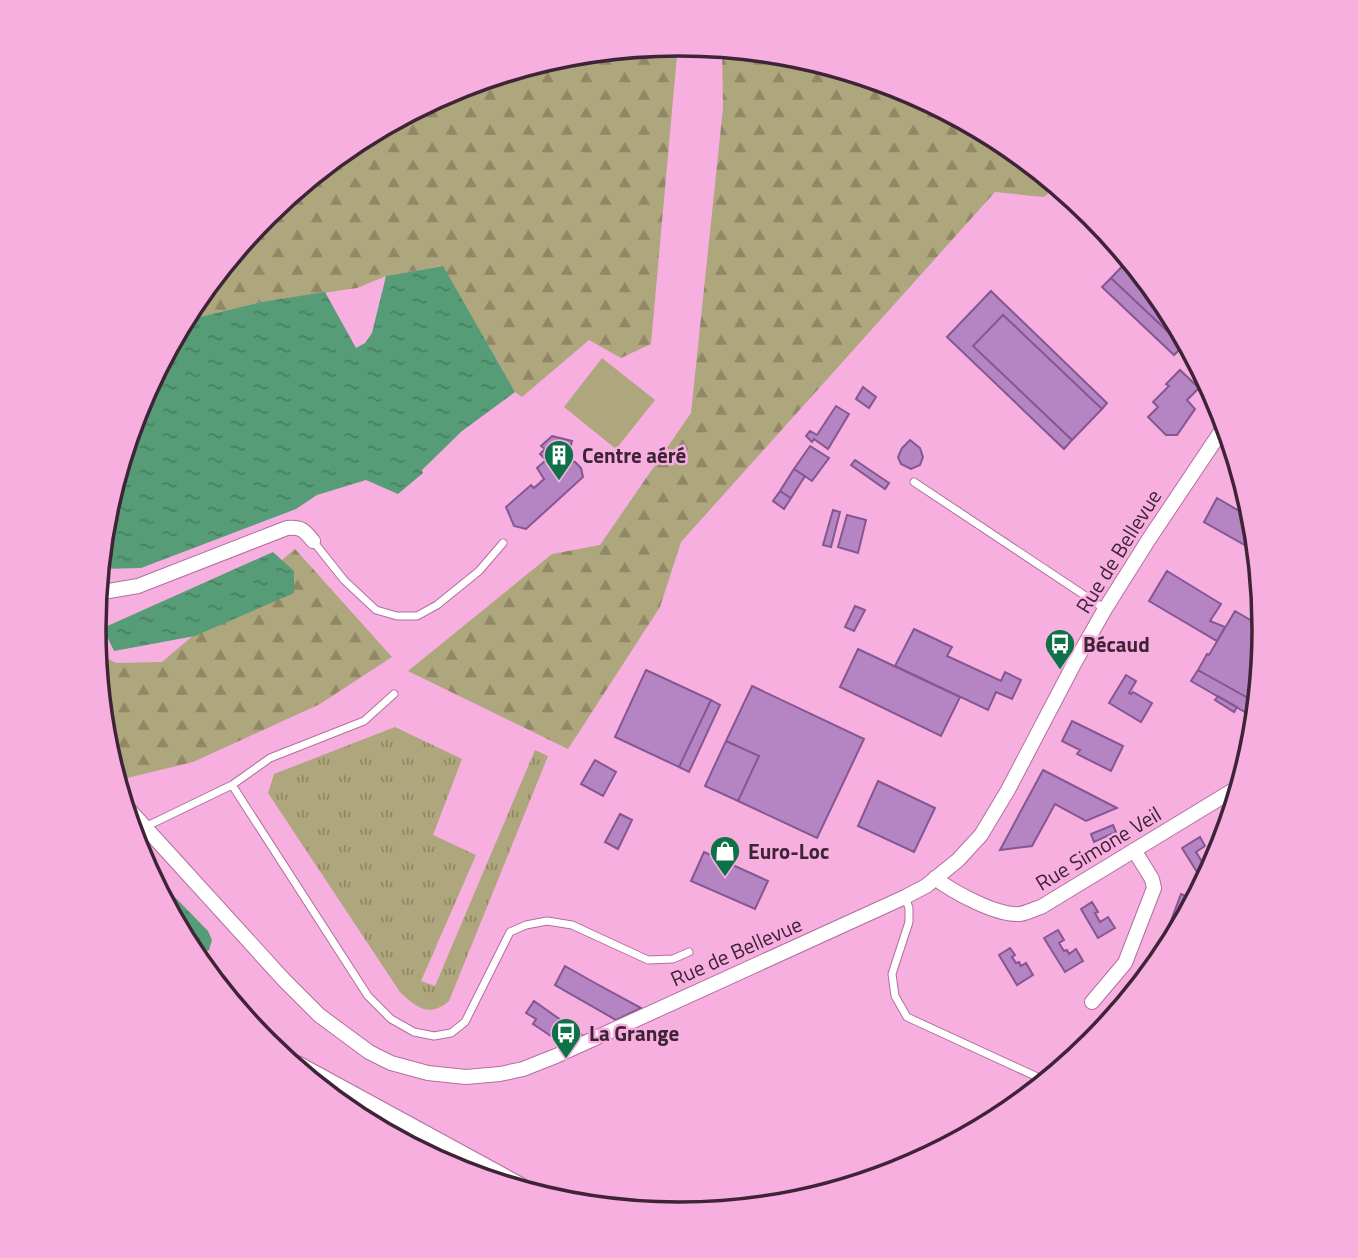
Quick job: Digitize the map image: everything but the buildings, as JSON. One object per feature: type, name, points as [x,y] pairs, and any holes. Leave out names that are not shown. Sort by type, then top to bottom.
[{"type":"highway","points":[[348,1096],[467,1161]]},
{"type":"street","name":"Rue de Bellevue","points":[[139,820],[284,980],[319,1015],[369,1052],[391,1063],[428,1073],[466,1077],[523,1069],[905,897],[926,886],[958,860],[981,835],[1105,609],[1218,436]]},
{"type":"street","points":[[107,591],[138,586],[287,528],[297,527],[304,530],[313,541]]},
{"type":"street","name":"Rue Simone Veil","points":[[935,878],[948,888],[998,911],[1019,914],[1041,907],[1227,794]]},
{"type":"street","points":[[1092,1002],[1125,963],[1154,888],[1152,879],[1134,850]]},
{"type":"lane","points":[[914,482],[1105,609]]},
{"type":"lane","points":[[313,541],[344,580],[376,610],[397,616],[417,617],[437,605],[479,571],[503,543]]},
{"type":"lane","points":[[145,827],[232,785],[270,758],[364,721],[394,694]]},
{"type":"lane","points":[[232,785],[368,996],[391,1019],[414,1032],[433,1036],[451,1033],[466,1022],[510,932],[526,925],[547,921],[572,925],[648,960],[673,959],[690,951]]},
{"type":"lane","points":[[905,897],[909,908],[909,922],[892,974],[895,996],[907,1017],[1037,1077]]},
{"type":"green space","points":[[677,56],[651,344],[621,358],[589,340],[522,397],[515,392],[442,266],[386,276],[357,288],[261,302],[199,317],[248,251],[301,198],[330,174],[393,133],[460,100],[531,76],[604,61]]},
{"type":"green space","points":[[722,58],[791,67],[827,76],[863,86],[932,115],[997,153],[1050,192],[1044,197],[995,192],[681,542],[660,607],[568,749],[408,671],[552,554],[600,545],[691,413],[723,108]]},
{"type":"green space","points":[[602,358],[655,400],[616,449],[564,407]]},
{"type":"green space","points":[[295,549],[392,657],[320,704],[193,762],[126,778],[117,741],[107,658],[116,663],[162,662]]},
{"type":"green space","points":[[395,727],[462,759],[433,835],[476,855],[421,981],[435,986],[535,750],[548,756],[449,1001],[429,1010],[412,1003],[400,992],[268,793],[274,774]]},
{"type":"water","points":[[443,266],[515,392],[462,431],[422,470],[423,473],[398,494],[366,480],[317,495],[296,509],[141,568],[109,569],[117,517],[136,445],[165,376],[199,317],[261,302],[325,292],[356,348],[365,343],[372,333],[386,276]]},
{"type":"water","points":[[273,552],[294,571],[294,593],[195,636],[114,651],[106,635],[106,627]]},
{"type":"water","points":[[171,893],[208,931],[212,940],[209,950],[206,951],[203,947]]},
{"type":"place","name":"Centre aéré","points":[[559,482]]},
{"type":"place","name":"Bécaud","points":[[1060,671]]},
{"type":"place","name":"Euro-Loc","points":[[725,878]]},
{"type":"place","name":"La Grange","points":[[566,1060]]}]
